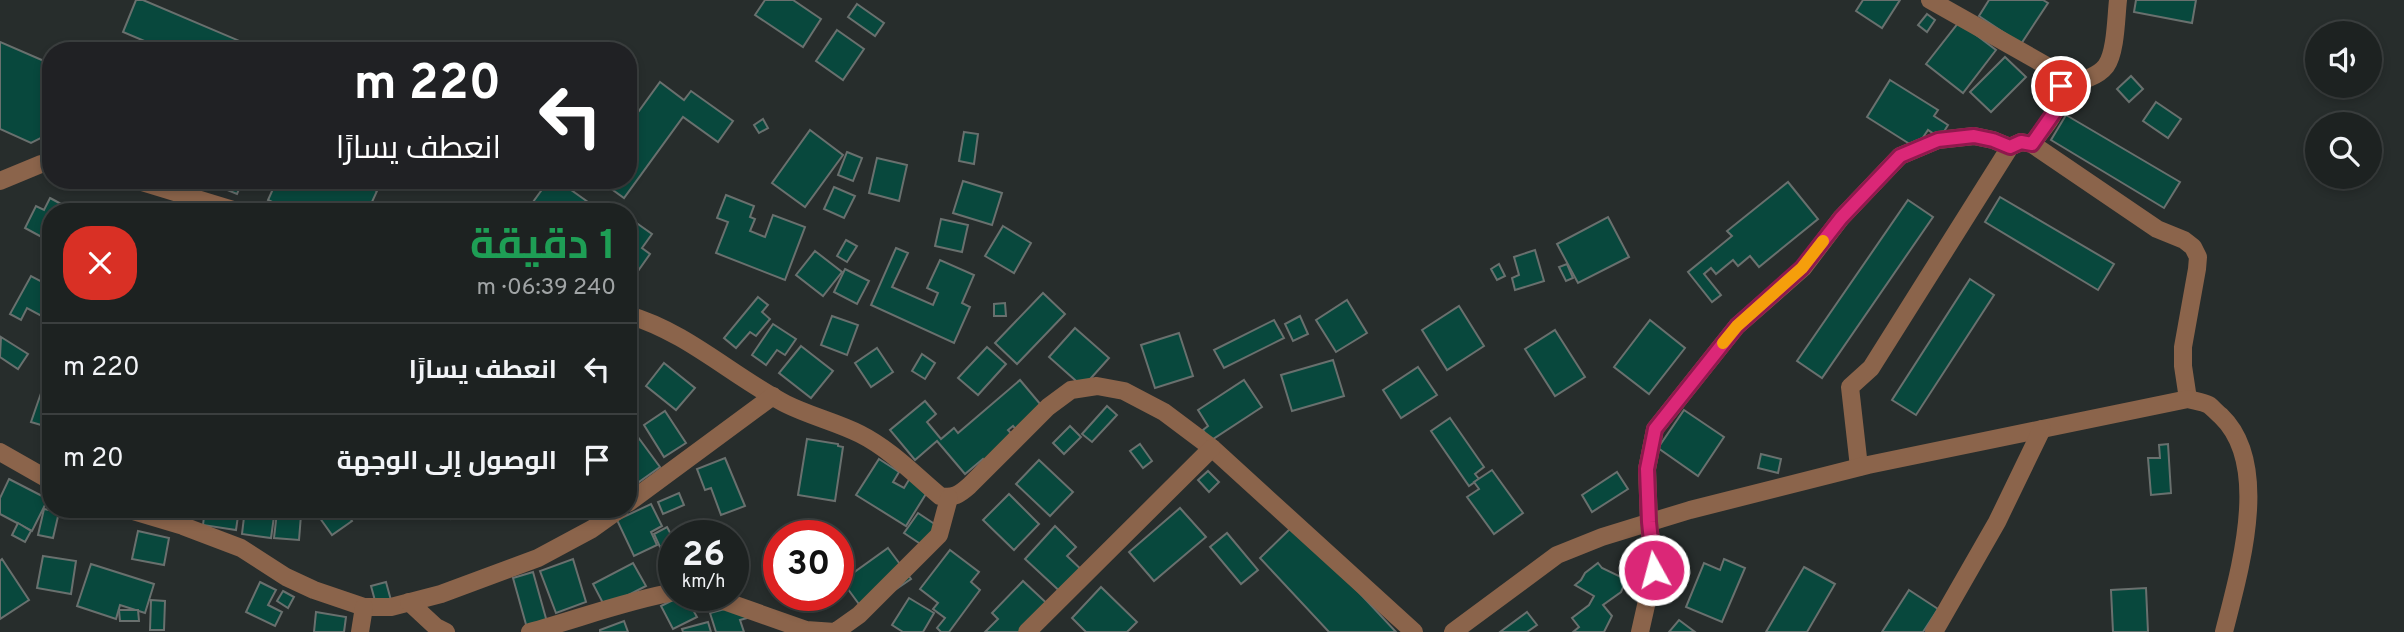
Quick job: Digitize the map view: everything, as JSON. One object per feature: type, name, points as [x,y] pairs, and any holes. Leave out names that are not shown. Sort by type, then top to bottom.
[{"type":"street","points":[[1930,0],[2054,70],[2061,86],[2058,107],[2032,144]]},
{"type":"street","points":[[2061,86],[2085,80],[2106,66],[2115,38],[2118,0]]},
{"type":"street","points":[[1640,632],[1654,570],[1647,469],[1655,429],[1737,326],[1802,268],[1841,218],[1900,156],[1938,140],[1974,136],[2010,147]]},
{"type":"street","points":[[1859,467],[1850,387],[1871,368],[2010,147],[2021,142],[2032,144],[2157,229],[2184,240],[2193,247],[2198,257],[2197,269],[2183,347],[2188,399]]},
{"type":"street","points":[[0,181],[42,164]]},
{"type":"street","points":[[165,189],[210,203]]},
{"type":"street","points":[[637,318],[673,333],[786,404],[859,434],[883,448],[940,496],[949,498],[960,494],[1048,407],[1071,390],[1097,386],[1124,391],[1164,412],[1212,449],[1414,632]]},
{"type":"street","points":[[637,496],[773,396]]},
{"type":"street","points":[[1453,632],[1557,555],[1649,522],[1859,467],[2188,399],[2210,406],[2230,424],[2243,452],[2249,488],[2240,568],[2224,632]]},
{"type":"street","points":[[1934,632],[1997,522],[2042,429]]},
{"type":"street","points":[[1027,632],[1212,449]]},
{"type":"street","points":[[0,452],[42,476]]},
{"type":"street","points":[[749,610],[806,630],[835,632],[859,615],[939,535],[949,498]]},
{"type":"street","points":[[156,518],[241,548],[304,586],[364,607],[391,607],[441,594],[538,558],[607,518]]},
{"type":"street","points":[[530,632],[658,595]]},
{"type":"street","points":[[409,602],[436,627],[446,632]]},
{"type":"street","points":[[360,632],[364,607]]},
{"type":"building","points":[[136,0],[143,0],[242,42],[147,42],[123,32]]},
{"type":"building","points":[[765,0],[793,0],[821,19],[803,47],[755,15]]},
{"type":"building","points":[[1863,0],[1900,0],[1882,28],[1856,11]]},
{"type":"building","points":[[1989,0],[2043,0],[2048,3],[2021,44],[1979,16]]},
{"type":"building","points":[[2136,0],[2196,0],[2192,23],[2134,12]]},
{"type":"building","points":[[857,4],[884,23],[875,36],[848,17]]},
{"type":"building","points":[[1927,14],[1935,20],[1927,32],[1918,25]]},
{"type":"building","points":[[1959,22],[1996,50],[1963,93],[1926,64]]},
{"type":"building","points":[[837,30],[864,49],[843,80],[816,61]]},
{"type":"building","points":[[0,42],[42,60],[42,138],[31,143],[0,129]]},
{"type":"building","points":[[2005,57],[2026,77],[1991,112],[1970,92]]},
{"type":"building","points":[[2131,76],[2143,89],[2129,102],[2117,89]]},
{"type":"building","points":[[1890,80],[1938,110],[1934,116],[1948,125],[1940,138],[1928,130],[1916,148],[1867,117]]},
{"type":"building","points":[[660,82],[684,100],[691,91],[733,121],[718,142],[683,117],[637,180],[637,114]]},
{"type":"building","points":[[2156,102],[2181,119],[2168,138],[2143,121]]},
{"type":"building","points":[[2066,115],[2180,182],[2164,208],[2051,140]]},
{"type":"building","points":[[763,119],[768,128],[759,133],[754,125]]},
{"type":"building","points":[[810,130],[843,155],[805,207],[772,183]]},
{"type":"building","points":[[964,132],[978,134],[974,164],[959,161]]},
{"type":"building","points":[[847,152],[862,158],[853,181],[838,175]]},
{"type":"building","points":[[877,158],[907,165],[899,201],[869,193]]},
{"type":"building","points":[[963,181],[1002,193],[992,225],[953,213]]},
{"type":"building","points":[[1788,182],[1818,219],[1759,267],[1750,256],[1738,266],[1733,260],[1716,274],[1711,268],[1704,274],[1721,295],[1712,302],[1688,272],[1732,236],[1727,231]]},
{"type":"building","points":[[834,187],[855,196],[844,218],[824,209]]},
{"type":"building","points":[[225,189],[239,189],[237,194]]},
{"type":"building","points":[[273,189],[377,191],[371,203],[274,203],[268,200]]},
{"type":"building","points":[[542,189],[570,189],[589,203],[534,203]]},
{"type":"building","points":[[612,189],[631,189],[624,198]]},
{"type":"building","points":[[726,195],[754,206],[750,217],[755,219],[750,231],[765,237],[773,215],[805,227],[785,280],[716,253],[728,222],[717,218]]},
{"type":"building","points":[[2000,197],[2114,264],[2098,290],[1985,222]]},
{"type":"building","points":[[1908,200],[1933,217],[1822,378],[1797,361]]},
{"type":"building","points":[[36,206],[42,209],[42,237],[25,228]]},
{"type":"building","points":[[1608,217],[1629,257],[1578,283],[1557,244]]},
{"type":"building","points":[[941,219],[968,225],[962,252],[935,246]]},
{"type":"building","points":[[637,223],[652,234],[642,248],[650,254],[637,272]]},
{"type":"building","points":[[1003,226],[1031,243],[1014,273],[985,256]]},
{"type":"building","points":[[846,240],[857,246],[847,262],[837,256]]},
{"type":"building","points":[[896,248],[908,253],[892,287],[933,305],[938,293],[927,288],[940,260],[974,275],[962,303],[970,307],[954,343],[871,305]]},
{"type":"building","points":[[1535,250],[1544,281],[1515,290],[1512,278],[1519,275],[1514,257]]},
{"type":"building","points":[[815,251],[842,272],[823,296],[796,275]]},
{"type":"building","points":[[1499,264],[1505,276],[1497,280],[1491,269]]},
{"type":"building","points":[[1567,264],[1573,278],[1566,281],[1559,267]]},
{"type":"building","points":[[845,269],[869,281],[857,304],[834,292]]},
{"type":"building","points":[[31,276],[42,282],[42,316],[27,308],[21,320],[10,314]]},
{"type":"building","points":[[1970,279],[1994,295],[1916,415],[1892,400]]},
{"type":"building","points":[[1043,293],[1065,314],[1017,364],[995,343]]},
{"type":"building","points":[[758,297],[768,305],[762,312],[770,319],[756,336],[750,332],[736,348],[724,338]]},
{"type":"building","points":[[1347,300],[1367,333],[1336,352],[1316,320]]},
{"type":"building","points":[[1005,303],[1006,316],[994,316],[994,304]]},
{"type":"building","points":[[1459,306],[1484,346],[1447,370],[1422,330]]},
{"type":"building","points":[[832,316],[858,325],[847,355],[821,345]]},
{"type":"building","points":[[1300,316],[1308,334],[1293,341],[1285,324]]},
{"type":"building","points":[[1274,320],[1284,338],[1224,368],[1214,350]]},
{"type":"building","points":[[1650,320],[1685,348],[1649,394],[1614,367]]},
{"type":"building","points":[[773,324],[796,339],[785,355],[777,350],[766,365],[752,355]]},
{"type":"building","points":[[1075,328],[1109,358],[1083,387],[1049,357]]},
{"type":"building","points":[[1555,330],[1585,377],[1555,396],[1525,349]]},
{"type":"building","points":[[1179,333],[1193,376],[1155,388],[1141,345]]},
{"type":"building","points":[[1,337],[28,354],[18,369],[0,357]]},
{"type":"building","points":[[801,346],[833,371],[811,398],[779,373]]},
{"type":"building","points":[[987,347],[1006,364],[978,395],[958,378]]},
{"type":"building","points":[[877,348],[893,372],[871,387],[855,363]]},
{"type":"building","points":[[922,354],[935,363],[925,379],[912,371]]},
{"type":"building","points":[[1333,360],[1344,396],[1292,411],[1281,375]]},
{"type":"building","points":[[664,363],[695,388],[676,410],[646,386]]},
{"type":"building","points":[[1418,367],[1437,395],[1401,418],[1383,390]]},
{"type":"building","points":[[1020,380],[1046,411],[1020,434],[1013,426],[1008,430],[1019,442],[989,466],[983,459],[965,474],[937,441],[915,460],[890,430],[925,401],[936,414],[927,422],[941,439],[954,428],[958,433]]},
{"type":"building","points":[[1244,380],[1262,407],[1210,441],[1203,430],[1208,426],[1198,410]]},
{"type":"building","points":[[42,390],[42,425],[31,422]]},
{"type":"building","points":[[1107,406],[1117,415],[1092,442],[1082,434]]},
{"type":"building","points":[[1684,410],[1724,437],[1698,476],[1658,448]]},
{"type":"building","points":[[665,411],[686,443],[664,457],[644,425]]},
{"type":"building","points":[[1450,418],[1484,467],[1475,474],[1479,479],[1469,486],[1431,431]]},
{"type":"building","points":[[1070,426],[1081,437],[1064,454],[1053,443]]},
{"type":"building","points":[[637,436],[660,467],[637,483]]},
{"type":"building","points":[[807,439],[843,447],[835,501],[798,495]]},
{"type":"building","points":[[1140,444],[1152,461],[1143,468],[1130,451]]},
{"type":"building","points":[[2168,444],[2171,493],[2151,495],[2148,458],[2160,458],[2159,445]]},
{"type":"building","points":[[1761,454],[1781,459],[1778,473],[1758,468]]},
{"type":"building","points":[[725,458],[745,506],[721,515],[711,488],[705,490],[697,469]]},
{"type":"building","points":[[879,459],[899,472],[893,482],[904,488],[910,478],[929,489],[906,526],[856,495]]},
{"type":"building","points":[[1039,460],[1073,492],[1050,516],[1016,484]]},
{"type":"building","points":[[1492,470],[1523,513],[1494,534],[1467,497],[1479,489],[1474,482]]},
{"type":"building","points":[[1208,471],[1219,482],[1209,492],[1198,480]]},
{"type":"building","points":[[1617,472],[1628,489],[1592,512],[1582,495]]},
{"type":"building","points":[[9,479],[42,496],[42,511],[32,531],[0,514],[0,498]]},
{"type":"building","points":[[679,493],[684,505],[663,514],[658,502]]},
{"type":"building","points":[[1009,494],[1039,524],[1014,550],[983,520]]},
{"type":"building","points":[[651,504],[659,520],[658,528],[651,532],[657,545],[634,556],[617,520],[637,518],[637,511]]},
{"type":"building","points":[[1180,508],[1206,537],[1154,581],[1129,552]]},
{"type":"building","points":[[918,513],[939,527],[925,547],[904,533]]},
{"type":"building","points":[[42,518],[58,518],[53,538],[38,535]]},
{"type":"building","points":[[204,518],[238,518],[236,530],[203,525]]},
{"type":"building","points":[[244,518],[274,518],[271,538],[242,534]]},
{"type":"building","points":[[276,518],[301,518],[299,540],[274,538]]},
{"type":"building","points":[[320,518],[350,518],[352,521],[332,535]]},
{"type":"building","points":[[18,523],[31,531],[25,542],[12,535]]},
{"type":"building","points":[[1295,524],[1396,632],[1329,632],[1260,558]]},
{"type":"building","points":[[1055,526],[1076,547],[1067,556],[1086,574],[1065,596],[1025,559]]},
{"type":"building","points":[[138,531],[169,538],[164,565],[132,559]]},
{"type":"building","points":[[1227,533],[1258,570],[1241,584],[1210,547]]},
{"type":"building","points":[[888,548],[911,579],[864,611],[854,597],[854,572]]},
{"type":"building","points":[[950,550],[979,572],[971,582],[980,590],[949,632],[941,632],[937,628],[945,618],[933,609],[938,603],[920,589]]},
{"type":"building","points":[[43,556],[76,561],[71,594],[37,588]]},
{"type":"building","points":[[2,559],[29,600],[0,619],[0,561]]},
{"type":"building","points":[[573,559],[586,602],[556,613],[540,571]]},
{"type":"building","points":[[1724,559],[1745,568],[1722,622],[1686,607],[1704,563],[1720,570]]},
{"type":"building","points":[[633,563],[646,586],[605,607],[593,584]]},
{"type":"building","points":[[1598,563],[1602,568],[1621,577],[1625,583],[1621,592],[1603,605],[1612,616],[1604,632],[1573,632],[1579,627],[1572,618],[1589,605],[1594,596],[1575,585]]},
{"type":"building","points":[[91,564],[154,584],[145,613],[120,605],[116,619],[77,606]]},
{"type":"building","points":[[1804,567],[1835,584],[1807,632],[1766,632]]},
{"type":"building","points":[[533,572],[547,622],[527,628],[513,578]]},
{"type":"building","points":[[1023,581],[1055,611],[1035,632],[985,632],[998,619],[992,613]]},
{"type":"building","points":[[260,582],[276,590],[268,605],[282,612],[275,626],[246,612]]},
{"type":"building","points":[[386,582],[392,604],[377,608],[371,586]]},
{"type":"building","points":[[1101,587],[1137,622],[1127,632],[1086,632],[1072,618]]},
{"type":"building","points":[[2146,588],[2148,632],[2113,632],[2111,590]]},
{"type":"building","points":[[1909,590],[1938,609],[1923,632],[1882,632]]},
{"type":"building","points":[[283,591],[294,597],[288,608],[277,601]]},
{"type":"building","points":[[909,598],[934,613],[923,632],[903,632],[892,625]]},
{"type":"building","points":[[151,600],[165,601],[164,630],[150,630]]},
{"type":"building","points":[[119,610],[138,610],[139,621],[120,621]]},
{"type":"building","points":[[664,611],[694,611],[697,617],[673,629]]},
{"type":"building","points":[[745,611],[747,618],[740,620],[744,632],[716,632],[710,613]]},
{"type":"building","points":[[316,612],[346,617],[344,632],[314,632]]},
{"type":"building","points":[[1527,612],[1537,625],[1527,632],[1500,632]]},
{"type":"building","points":[[1679,620],[1695,632],[1669,632]]},
{"type":"building","points":[[624,621],[628,632],[600,632],[600,630]]},
{"type":"building","points":[[708,622],[711,632],[683,632],[682,629]]},
{"type":"slow traffic","points":[[1723,343],[1737,326],[1802,268],[1823,241]]},
{"type":"route","points":[[1654,570],[1647,469],[1655,429],[1737,326],[1802,268],[1841,218],[1900,156],[1938,140],[1974,136],[2010,147],[2021,142],[2032,144],[2058,107],[2061,86]]}]
